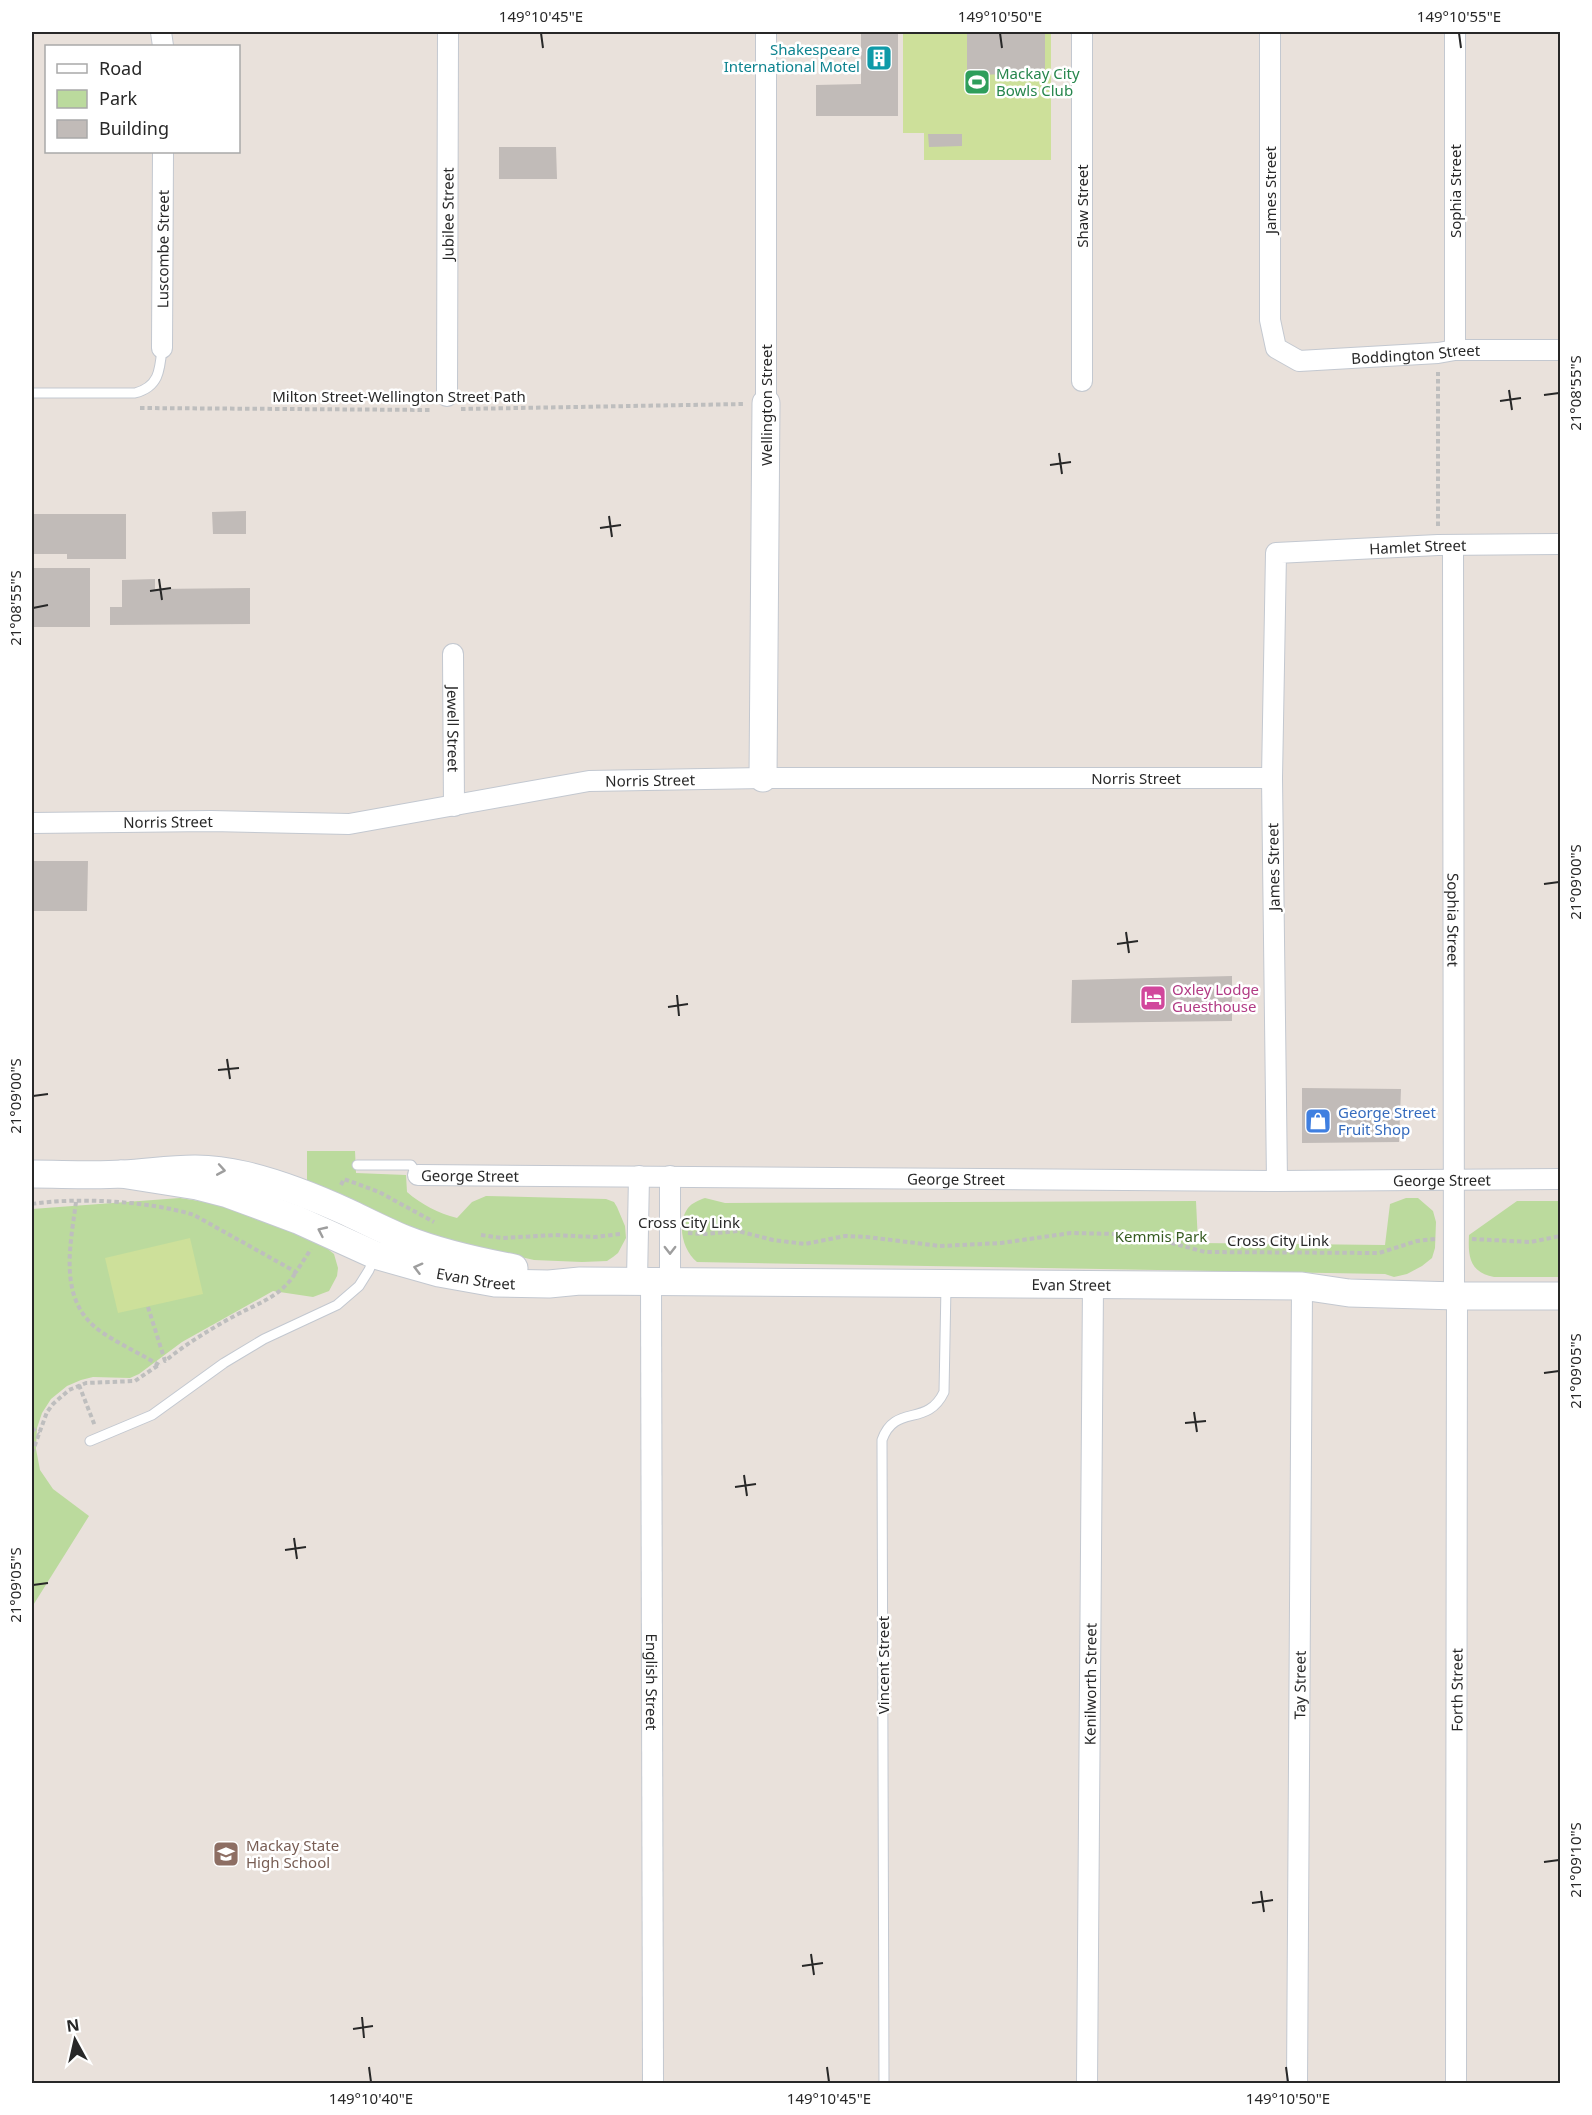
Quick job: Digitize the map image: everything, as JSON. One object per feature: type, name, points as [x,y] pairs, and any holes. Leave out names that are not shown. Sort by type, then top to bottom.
[{"type":"street","name":"Jubilee Street","points":[[446,405],[448,32]]},
{"type":"street","name":"Wellington Street","points":[[763,778],[766,32]]},
{"type":"street","name":"Shaw Street","points":[[1082,32],[1082,381]]},
{"type":"street","name":"James Street","points":[[1270,32],[1270,320],[1276,348]]},
{"type":"street","name":"Sophia Street","points":[[1447,351],[1455,32]]},
{"type":"street","name":"Luscombe Street","points":[[162,348],[163,153]]},
{"type":"street","name":"Boddington Street","points":[[1276,348],[1299,361],[1447,351],[1560,350]]},
{"type":"street","name":"Hamlet Street","points":[[1276,553],[1445,545],[1560,544]]},
{"type":"street","name":"Sophia Street","points":[[1445,545],[1456,1296]]},
{"type":"street","name":"James Street","points":[[1276,553],[1272,778],[1277,1181]]},
{"type":"street","name":"Jewell Street","points":[[453,654],[454,806]]},
{"type":"street","name":"Norris Street","points":[[32,823],[211,821],[349,824],[589,781],[763,778],[1272,778]]},
{"type":"street","points":[[32,1174],[121,1174],[174,1168],[206,1168],[264,1180],[331,1204],[386,1231],[375,1255],[277,1211],[212,1190],[121,1174]]},
{"type":"street","name":"George Street","points":[[418,1175],[1277,1181],[1560,1179]]},
{"type":"street","points":[[639,1176],[638,1233],[653,1282]]},
{"type":"street","points":[[653,1282],[670,1233],[670,1176]]},
{"type":"street","name":"Evan Street","points":[[386,1231],[461,1257],[580,1281]]},
{"type":"street","name":"Evan Street","points":[[375,1255],[439,1274],[495,1283],[549,1284],[580,1281],[1302,1286],[1348,1293],[1560,1296]]},
{"type":"street","name":"English Street","points":[[653,1282],[653,2084]]},
{"type":"street","name":"Kenilworth Street","points":[[1087,2084],[1093,1284]]},
{"type":"street","name":"Tay Street","points":[[1297,2084],[1302,1286]]},
{"type":"street","name":"Forth Street","points":[[1456,1296],[1456,2084]]},
{"type":"lane","points":[[32,393],[135,393],[143,391],[150,386],[160,370],[162,348]]},
{"type":"lane","name":"George Street","points":[[357,1165],[411,1165],[418,1175]]},
{"type":"lane","points":[[90,1442],[163,1408],[209,1373],[264,1339],[337,1305],[359,1287],[375,1255]]},
{"type":"lane","name":"Vincent Street","points":[[884,2084],[882,1440],[886,1430],[898,1419],[930,1410],[937,1405],[944,1392],[946,1283]]},
{"type":"path","points":[[1445,545],[1447,351]]},
{"type":"path","name":"Milton Street-Wellington Street Path","points":[[139,408],[766,404]]},
{"type":"path","points":[[331,1204],[344,1179],[379,1192],[440,1225]]},
{"type":"path","points":[[32,1204],[76,1202],[157,1206],[187,1213],[296,1272]]},
{"type":"path","points":[[76,1202],[69,1250],[69,1275],[80,1310],[102,1332],[159,1365]]},
{"type":"path","points":[[32,1453],[47,1412],[63,1395],[79,1384],[135,1381],[180,1348],[280,1293],[308,1255],[320,1230]]},
{"type":"path","name":"Cross City Link","points":[[670,1233],[705,1234],[738,1231],[773,1240],[805,1244],[845,1236],[867,1236],[940,1246],[1001,1243],[1071,1233],[1117,1234],[1168,1242],[1197,1251],[1379,1253],[1417,1241],[1455,1238],[1531,1242],[1560,1236]]},
{"type":"path","name":"Cross City Link","points":[[473,1234],[502,1238],[555,1235],[595,1237],[638,1233]]},
{"type":"path","points":[[148,1307],[165,1360]]},
{"type":"path","points":[[79,1384],[99,1437]]},
{"type":"path","points":[[32,1428],[39,1434]]},
{"type":"green space","name":"Mackay City Bowls Club","points":[[903,32],[1051,32],[1051,160],[924,160],[924,133],[903,133]]},
{"type":"green space","points":[[307,1151],[355,1151],[356,1173],[406,1175],[407,1192],[430,1208],[457,1218],[472,1202],[486,1196],[606,1199],[614,1202],[617,1207],[625,1226],[626,1238],[618,1253],[607,1261],[582,1262],[534,1260],[429,1236],[341,1194],[307,1181]]},
{"type":"green space","points":[[180,1198],[218,1204],[246,1212],[320,1243],[334,1254],[338,1268],[337,1276],[329,1291],[313,1297],[273,1291],[182,1342],[139,1374],[130,1378],[93,1377],[81,1380],[67,1386],[51,1399],[42,1413],[37,1428],[36,1449],[40,1470],[53,1489],[89,1516],[32,1607],[32,1209]]},
{"type":"green space","name":"Kemmis Park","points":[[705,1198],[725,1203],[1196,1201],[1198,1243],[1385,1245],[1390,1204],[1406,1198],[1418,1198],[1433,1211],[1436,1222],[1435,1248],[1432,1258],[1422,1266],[1407,1274],[1394,1277],[1385,1274],[697,1262],[685,1244],[682,1222],[690,1206]]},
{"type":"green space","points":[[1517,1201],[1560,1201],[1560,1277],[1494,1277],[1479,1271],[1472,1262],[1469,1235]]},
{"type":"green space","points":[[190,1238],[203,1294],[118,1313],[105,1258]]},
{"type":"building","name":"Shakespeare International Motel","points":[[861,32],[898,32],[898,116],[816,116],[816,85],[861,84]]},
{"type":"building","points":[[967,32],[1045,32],[1045,80],[1018,80],[1018,74],[967,75]]},
{"type":"building","points":[[928,134],[962,134],[962,146],[929,147]]},
{"type":"building","points":[[499,147],[556,147],[557,179],[499,179]]},
{"type":"building","points":[[246,511],[246,534],[213,534],[212,512]]},
{"type":"building","points":[[32,514],[126,514],[126,559],[67,559],[67,554],[32,554]]},
{"type":"building","points":[[32,568],[90,568],[90,627],[32,627]]},
{"type":"building","points":[[155,579],[155,589],[250,588],[250,624],[110,625],[110,607],[122,607],[122,580]]},
{"type":"building","points":[[32,861],[88,861],[87,911],[32,911]]},
{"type":"building","points":[[1232,976],[1232,1021],[1071,1023],[1072,980]]},
{"type":"building","points":[[1302,1088],[1401,1089],[1399,1142],[1302,1143]]},
{"type":"place","name":"Shakespeare International Motel","points":[[879,58]]},
{"type":"place","name":"Mackay City Bowls Club","points":[[977,82]]},
{"type":"place","name":"Oxley Lodge Guesthouse","points":[[1153,998]]},
{"type":"place","name":"George Street Fruit Shop","points":[[1318,1121]]},
{"type":"place","name":"Mackay State High School","points":[[226,1854]]}]
